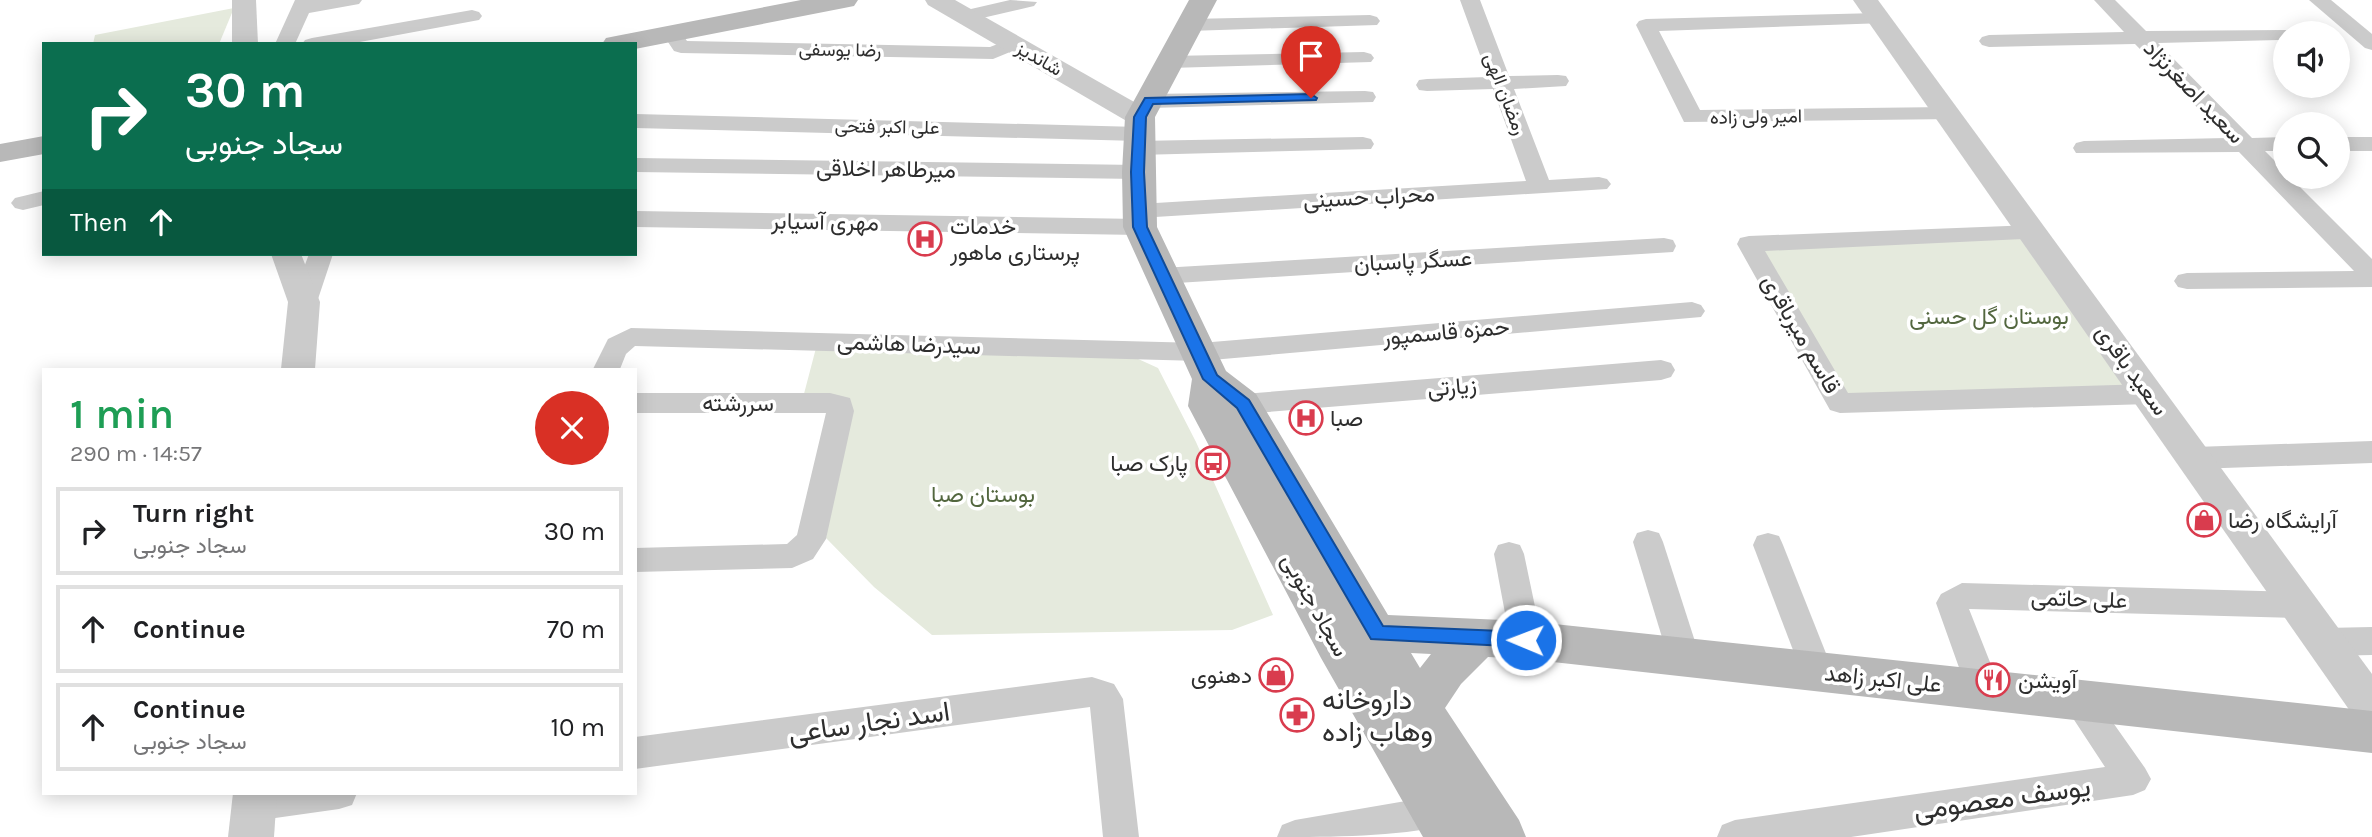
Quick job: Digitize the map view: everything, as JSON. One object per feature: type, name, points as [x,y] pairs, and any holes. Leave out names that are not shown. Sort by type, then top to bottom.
[{"type":"main road","points":[[627,42],[844,0]]},
{"type":"main road","name":"سجاد جنوبی","points":[[1196,12],[1170,62],[1141,134],[1139,219],[1161,276],[1215,385],[1357,639],[1442,825]]},
{"type":"main road","points":[[0,153],[42,145]]},
{"type":"main road","points":[[0,165],[42,157]]},
{"type":"main road","name":"سجاد جنوبی","points":[[1357,639],[1421,710],[1501,837]]},
{"type":"main road","name":"علی اکبر زاهد","points":[[1357,639],[1526,640],[2372,732]]},
{"type":"main road","points":[[1421,710],[1434,681],[1454,658],[1478,639]]},
{"type":"street","points":[[244,0],[245,42]]},
{"type":"street","points":[[286,42],[303,5],[352,0]]},
{"type":"street","name":"شاندیز","points":[[937,0],[1013,44],[1141,134]]},
{"type":"street","name":"رمضان الهی","points":[[1470,0],[1540,187]]},
{"type":"street","name":"سعید اصغرنژاد","points":[[2104,0],[2372,277]]},
{"type":"street","points":[[2319,0],[2372,44]]},
{"type":"street","points":[[965,16],[1027,2]]},
{"type":"street","name":"سعید باقری","points":[[1871,9],[2150,394],[2372,708]]},
{"type":"street","name":"امیر ولی زاده","points":[[1871,9],[1646,25],[1692,117],[1947,114]]},
{"type":"street","points":[[1196,12],[1370,21]]},
{"type":"street","points":[[323,42],[472,16]]},
{"type":"street","name":"رضا یوسفی","points":[[672,33],[681,47],[993,53],[1013,44]]},
{"type":"street","points":[[1989,41],[2273,34]]},
{"type":"street","points":[[1170,62],[1364,58]]},
{"type":"street","points":[[1427,85],[1558,80]]},
{"type":"street","points":[[1141,134],[1365,97]]},
{"type":"street","points":[[955,129],[960,106]]},
{"type":"street","name":"علی اکبر فتحی","points":[[637,121],[1141,134]]},
{"type":"street","points":[[1141,134],[1363,144]]},
{"type":"street","name":"میرطاهر اخلاقی","points":[[637,165],[1141,134]]},
{"type":"street","points":[[2084,148],[2273,144]]},
{"type":"street","points":[[2350,144],[2372,144]]},
{"type":"street","name":"محراب حسینی","points":[[1139,219],[1599,184]]},
{"type":"street","name":"مهری آسیابر","points":[[637,219],[1139,219]]},
{"type":"street","name":"قاسم میرباقری","points":[[2034,233],[1749,244],[1840,403],[2150,394]]},
{"type":"street","name":"عسگر پاسبان","points":[[1161,276],[1664,246]]},
{"type":"street","points":[[287,256],[304,302]]},
{"type":"street","points":[[298,368],[304,302],[320,256]]},
{"type":"street","points":[[2187,281],[2372,277]]},
{"type":"street","name":"حمزه قاسمپور","points":[[1215,385],[1692,311]]},
{"type":"street","name":"سیدرضا هاشمی","points":[[607,368],[614,348],[631,337],[1215,385]]},
{"type":"street","name":"زیارتی","points":[[1215,385],[1661,370]]},
{"type":"street","name":"سررشته","points":[[637,403],[840,405],[811,539],[802,550],[792,556],[637,560]]},
{"type":"street","points":[[2195,458],[2372,452]]},
{"type":"street","points":[[1648,542],[1684,657]]},
{"type":"street","points":[[1768,545],[1817,671]]},
{"type":"street","points":[[1509,554],[1526,640]]},
{"type":"street","name":"علی حاتمی","points":[[1984,690],[1954,613],[1952,603],[1962,596],[2300,605]]},
{"type":"street","points":[[2325,642],[2372,641]]},
{"type":"street","name":"اسد نجار ساعی","points":[[637,753],[1093,692],[1102,694],[1107,699],[1121,837]]},
{"type":"street","name":"یوسف معصومی","points":[[1735,837],[2133,779],[2078,700]]},
{"type":"street","points":[[253,811],[329,795]]},
{"type":"street","points":[[1295,837],[1442,825]]},
{"type":"green space","points":[[234,8],[220,42],[93,42],[95,35]]},
{"type":"green space","name":"بوستان گل حسنی","points":[[2030,238],[2138,389],[1844,398],[1760,247]]},
{"type":"green space","name":"بوستان صبا","points":[[816,348],[1136,358],[1158,368],[1196,442],[1273,615],[1232,630],[932,635],[874,587],[826,538],[846,412],[800,409]]},
{"type":"place","name":"خدمات پرستاری ماهور","points":[[925,239]]},
{"type":"place","name":"صبا","points":[[1306,418]]},
{"type":"place","name":"پارک صبا","points":[[1213,463]]},
{"type":"place","name":"آرایشگاه رضا","points":[[2204,520]]},
{"type":"place","name":"دهنوی","points":[[1276,675]]},
{"type":"place","name":"آویشن","points":[[1993,680]]},
{"type":"place","name":"داروخانه وهاب زاده","points":[[1297,715]]},
{"type":"route","points":[[1311,98],[1149,101],[1140,117],[1140,227],[1210,379],[1243,404],[1378,633],[1526,640]]}]
